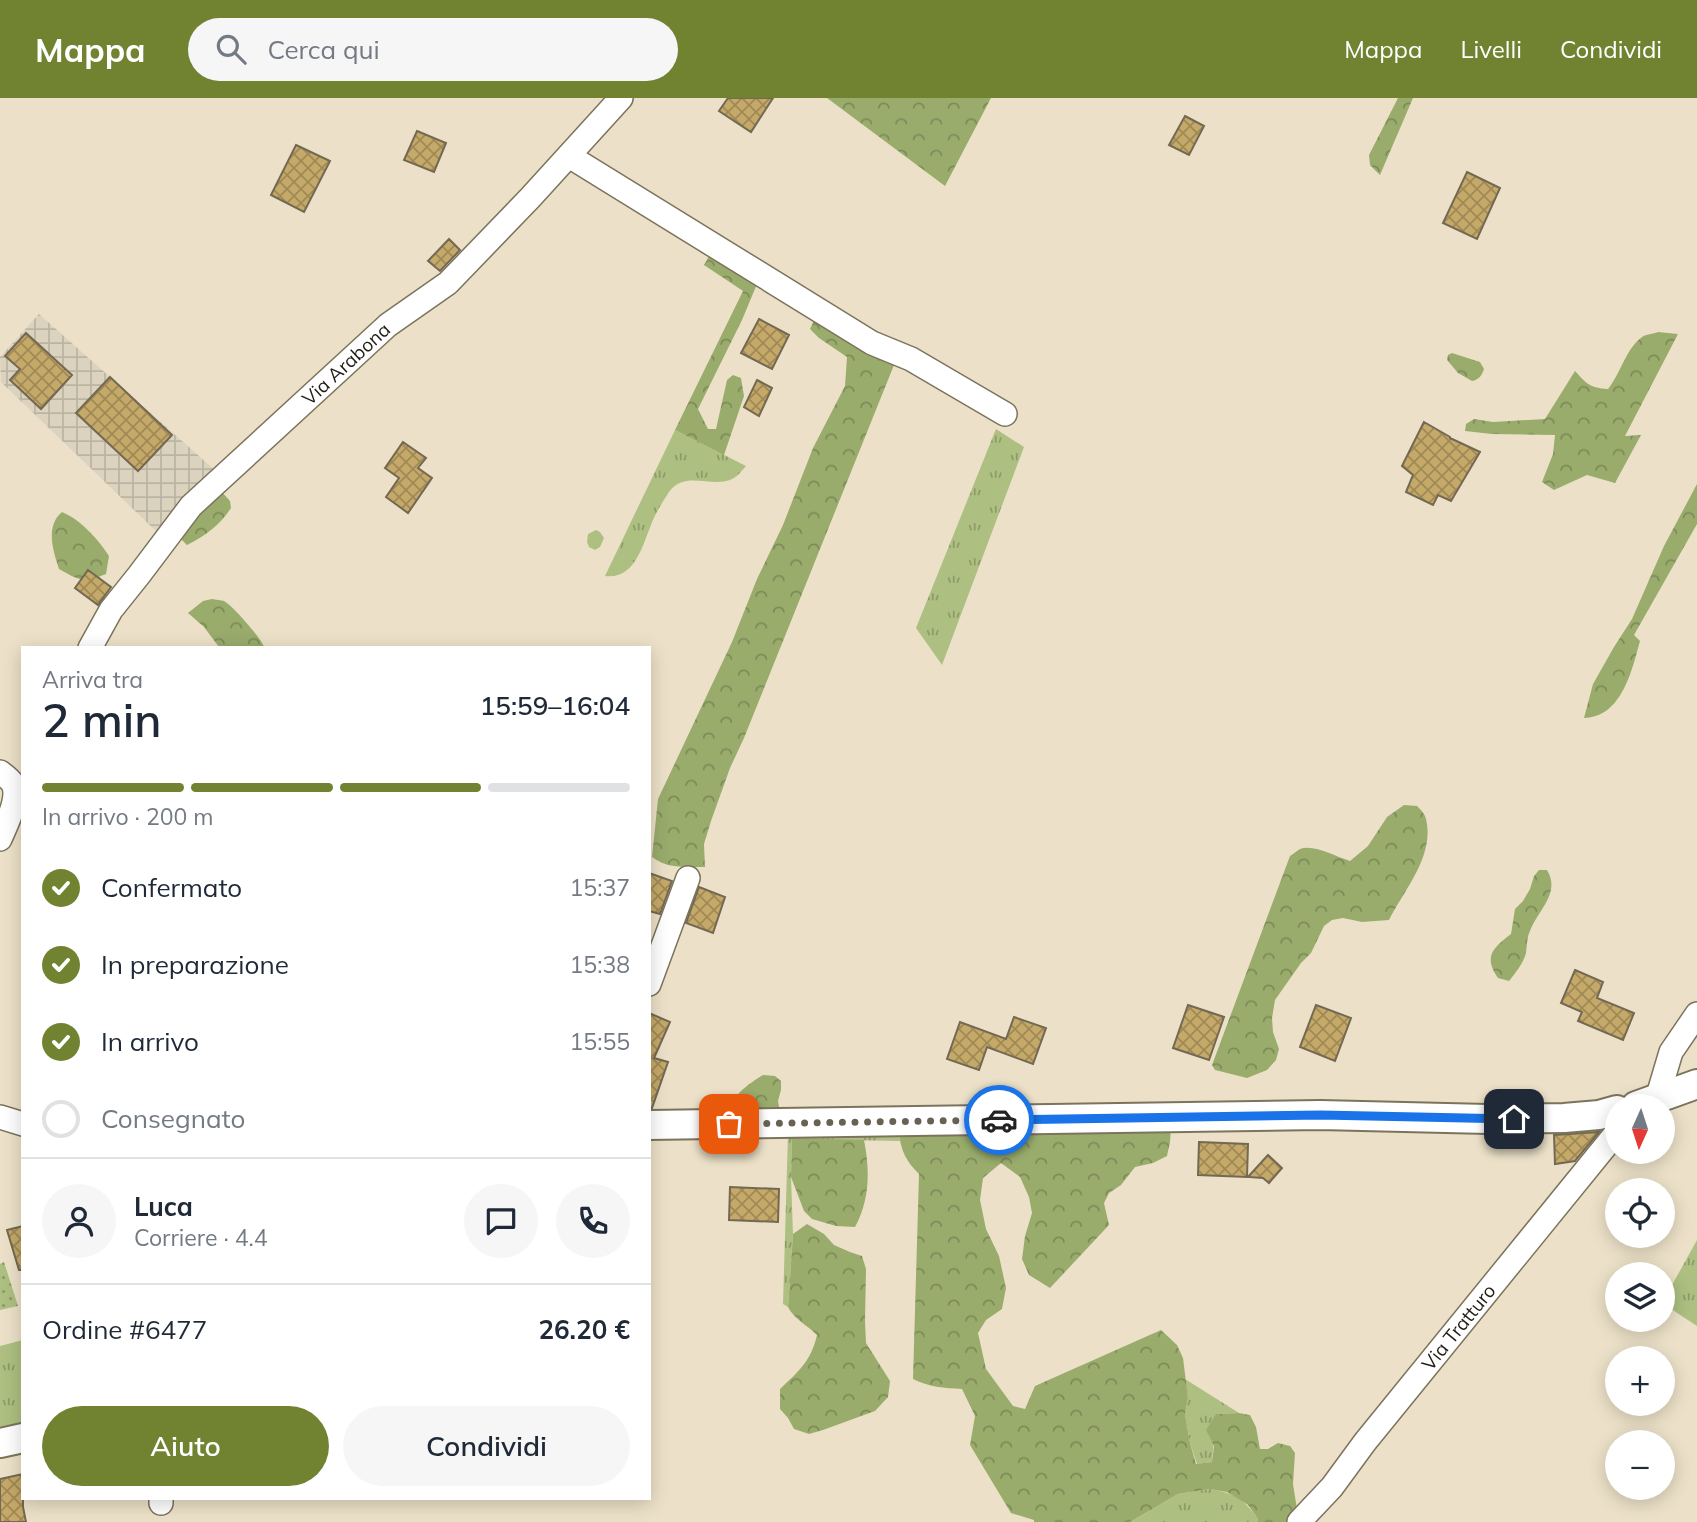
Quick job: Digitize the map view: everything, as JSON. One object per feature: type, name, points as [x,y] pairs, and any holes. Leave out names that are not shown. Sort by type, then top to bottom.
[{"type":"main road","points":[[1670,1094],[1697,1084]]},
{"type":"main road","points":[[651,1125],[1321,1115],[1489,1119],[1564,1118],[1605,1113]]},
{"type":"main road","points":[[0,1443],[21,1438]]},
{"type":"street","name":"Via Arabona","points":[[91,646],[111,610],[191,506],[388,325],[448,283],[621,98]]},
{"type":"street","points":[[569,156],[872,343],[911,359],[1005,414]]},
{"type":"street","points":[[0,772],[12,783],[18,782],[10,817],[0,839]]},
{"type":"street","points":[[651,979],[688,878]]},
{"type":"street","points":[[1648,1094],[1671,1052],[1697,1014]]},
{"type":"street","points":[[0,1116],[21,1123]]},
{"type":"street","name":"Via Tratturo","points":[[1299,1522],[1332,1487],[1605,1147]]},
{"type":"shaded area","points":[[39,314],[217,472],[160,535],[1,382],[0,357]]},
{"type":"green space","points":[[827,98],[991,98],[945,186]]},
{"type":"green space","points":[[1398,98],[1413,98],[1380,175],[1370,165],[1369,155]]},
{"type":"green space","points":[[712,251],[757,284],[698,409],[708,429],[716,429],[727,380],[733,375],[741,378],[744,396],[724,455],[675,430],[743,291],[704,265]]},
{"type":"green space","points":[[816,316],[894,365],[730,768],[704,844],[705,867],[671,865],[652,857],[658,799],[732,642],[813,448],[845,386],[847,357],[810,329]]},
{"type":"green space","points":[[1658,332],[1678,334],[1625,436],[1641,435],[1615,483],[1587,475],[1554,490],[1542,482],[1553,454],[1555,435],[1465,431],[1466,424],[1474,419],[1493,422],[1545,419],[1575,371],[1589,384],[1608,389],[1636,342],[1644,336]]},
{"type":"green space","points":[[1452,353],[1480,362],[1484,369],[1480,377],[1472,381],[1458,373],[1447,360]]},
{"type":"green space","points":[[996,429],[1024,447],[942,665],[916,628]]},
{"type":"green space","points":[[675,430],[746,466],[736,477],[726,481],[692,481],[676,485],[658,510],[642,549],[631,566],[616,576],[605,576]]},
{"type":"green space","points":[[1697,484],[1697,524],[1634,635],[1640,641],[1629,678],[1608,710],[1597,716],[1584,718],[1593,684],[1632,619],[1664,546]]},
{"type":"green space","points":[[220,490],[230,501],[231,508],[212,529],[187,545],[176,534]]},
{"type":"green space","points":[[62,512],[82,525],[105,550],[109,556],[106,574],[82,579],[59,569],[52,531]]},
{"type":"green space","points":[[596,530],[604,538],[600,547],[595,550],[589,547],[587,542],[588,534]]},
{"type":"green space","points":[[203,601],[224,601],[253,630],[264,646],[218,646],[204,627],[188,613]]},
{"type":"green space","points":[[1404,805],[1417,806],[1425,815],[1428,833],[1422,859],[1389,920],[1362,922],[1343,918],[1332,920],[1324,926],[1311,953],[1275,1000],[1272,1018],[1273,1032],[1279,1049],[1276,1060],[1267,1070],[1247,1078],[1215,1070],[1212,1065],[1290,856],[1300,849],[1312,848],[1350,861],[1368,846],[1387,817]]},
{"type":"green space","points":[[1539,870],[1547,870],[1551,878],[1550,894],[1529,933],[1521,964],[1509,981],[1498,978],[1491,964],[1492,953],[1511,934],[1515,909],[1523,901]]},
{"type":"green space","points":[[763,1075],[775,1076],[781,1081],[778,1101],[781,1118],[720,1120],[738,1094]]},
{"type":"green space","points":[[1171,1128],[1167,1156],[1135,1167],[1121,1185],[1109,1193],[1104,1203],[1109,1225],[1050,1288],[1029,1275],[1022,1259],[1032,1213],[1029,1197],[1020,1177],[1001,1163],[983,1178],[980,1200],[986,1229],[999,1256],[1006,1288],[1002,1309],[986,1320],[978,1333],[986,1369],[1013,1406],[1025,1409],[1035,1386],[1161,1330],[1177,1345],[1183,1358],[1188,1398],[1185,1414],[1196,1464],[1212,1462],[1214,1446],[1206,1430],[1216,1414],[1250,1415],[1256,1427],[1260,1449],[1268,1449],[1278,1443],[1290,1446],[1295,1453],[1293,1484],[1299,1522],[1258,1522],[1248,1505],[1227,1492],[1210,1489],[1178,1494],[1130,1522],[1034,1522],[1011,1513],[970,1445],[975,1416],[962,1389],[943,1388],[913,1379],[919,1174],[905,1155],[899,1133]]},
{"type":"green space","points":[[899,1133],[900,1141],[792,1139],[793,1234],[788,1307],[783,1304],[788,1134]]},
{"type":"green space","points":[[792,1138],[864,1140],[867,1162],[866,1195],[855,1227],[836,1226],[812,1219],[804,1211],[791,1177]]},
{"type":"green space","points":[[807,1224],[824,1234],[834,1245],[862,1256],[866,1269],[866,1343],[890,1381],[888,1397],[875,1411],[809,1434],[794,1429],[780,1409],[780,1389],[808,1359],[817,1335],[788,1307],[793,1234]]},
{"type":"green space","points":[[1697,1240],[1697,1326],[1675,1312],[1675,1280]]},
{"type":"green space","points":[[4,1262],[18,1306],[0,1310],[0,1264]]},
{"type":"green space","points":[[21,1341],[21,1430],[0,1435],[0,1346]]},
{"type":"green space","points":[[1185,1379],[1239,1413],[1216,1414],[1212,1462],[1197,1464],[1190,1443],[1185,1414],[1188,1398]]},
{"type":"green space","points":[[1210,1489],[1238,1498],[1253,1512],[1258,1522],[1130,1522],[1178,1494]]},
{"type":"building","points":[[728,98],[773,98],[751,132],[719,111]]},
{"type":"building","points":[[1185,116],[1204,126],[1189,155],[1169,145]]},
{"type":"building","points":[[417,131],[446,143],[434,172],[404,160]]},
{"type":"building","points":[[296,145],[330,161],[304,212],[271,195]]},
{"type":"building","points":[[1467,172],[1500,188],[1477,239],[1443,223]]},
{"type":"building","points":[[449,239],[460,250],[440,271],[428,261]]},
{"type":"building","points":[[759,319],[789,335],[772,369],[741,353]]},
{"type":"building","points":[[26,333],[72,375],[41,409],[10,380],[20,369],[5,356]]},
{"type":"building","points":[[110,377],[172,435],[138,471],[76,413]]},
{"type":"building","points":[[757,380],[772,388],[759,416],[744,407]]},
{"type":"building","points":[[1424,422],[1480,452],[1451,501],[1438,495],[1433,505],[1406,492],[1413,475],[1402,466]]},
{"type":"building","points":[[403,442],[426,458],[418,468],[432,478],[408,513],[386,497],[399,478],[385,468]]},
{"type":"building","points":[[88,570],[111,587],[98,605],[75,588]]},
{"type":"building","points":[[651,874],[672,881],[660,914],[651,912]]},
{"type":"building","points":[[699,887],[725,897],[713,933],[686,923]]},
{"type":"building","points":[[1575,970],[1603,982],[1597,998],[1634,1013],[1623,1040],[1578,1021],[1582,1012],[1561,1003]]},
{"type":"building","points":[[1188,1005],[1224,1017],[1209,1060],[1173,1048]]},
{"type":"building","points":[[1316,1005],[1351,1018],[1335,1061],[1300,1047]]},
{"type":"building","points":[[651,1014],[670,1022],[654,1058],[668,1062],[652,1108]]},
{"type":"building","points":[[1014,1017],[1046,1028],[1033,1064],[987,1047],[979,1070],[947,1059],[960,1022],[1006,1039]]},
{"type":"building","points":[[1599,1132],[1575,1161],[1555,1164],[1554,1135]]},
{"type":"building","points":[[1199,1142],[1248,1144],[1247,1177],[1198,1175]]},
{"type":"building","points":[[1268,1155],[1282,1168],[1269,1183],[1263,1178],[1248,1177]]},
{"type":"building","points":[[730,1187],[779,1189],[778,1222],[729,1220]]},
{"type":"building","points":[[21,1226],[21,1270],[19,1270],[7,1230]]},
{"type":"building","points":[[21,1474],[21,1500],[26,1522],[0,1522],[0,1479]]},
{"type":"way so far","points":[[729,1124],[999,1120]]},
{"type":"route","points":[[999,1120],[1321,1115],[1514,1119]]}]
